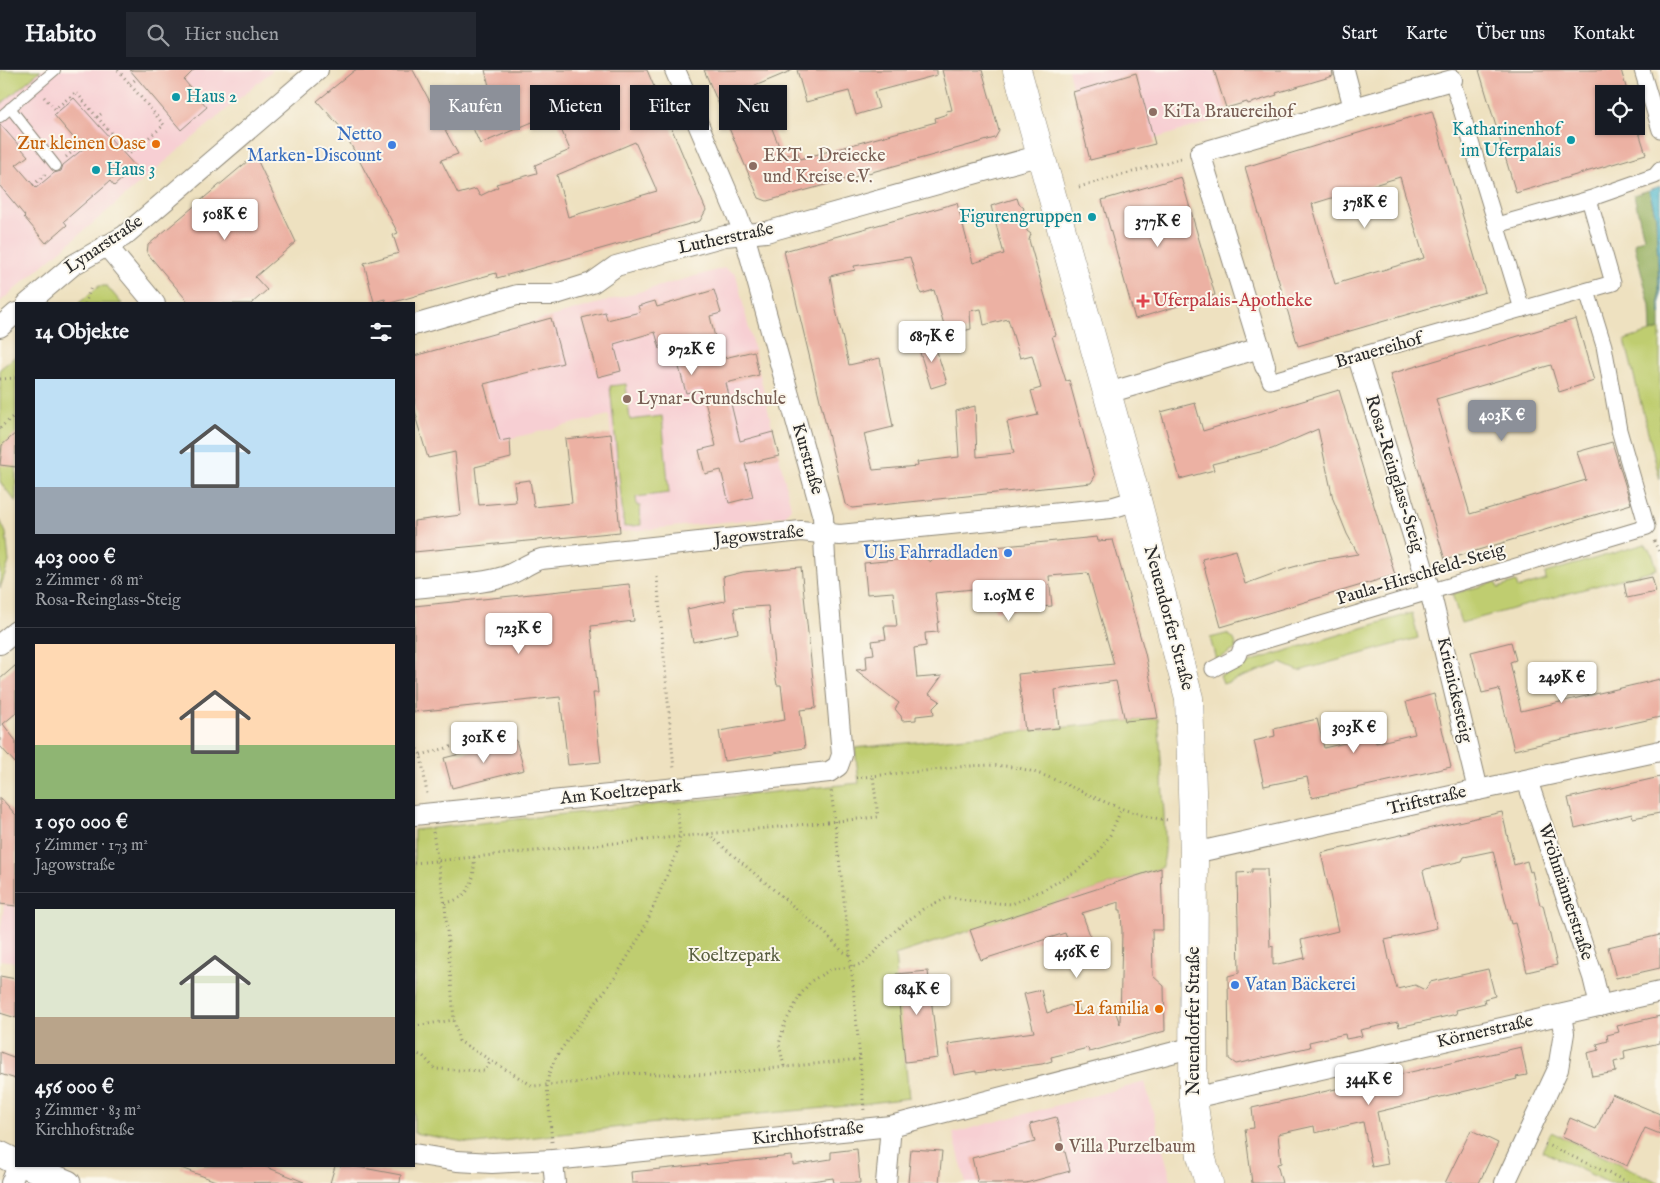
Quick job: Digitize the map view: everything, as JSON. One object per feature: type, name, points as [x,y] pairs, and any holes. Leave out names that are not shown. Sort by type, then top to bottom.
[{"type":"main road","name":"Neuendorfer Straße","points":[[1017,70],[1108,393],[1189,698],[1194,853],[1193,1098],[1201,1156],[1208,1183]]},
{"type":"street","name":"Lynarstraße","points":[[29,302],[74,264],[124,236],[318,70]]},
{"type":"street","name":"Kurstraße","points":[[675,70],[744,234],[823,517],[842,755],[838,766],[829,777]]},
{"type":"street","points":[[1344,70],[1354,108]]},
{"type":"street","points":[[1642,70],[1660,130]]},
{"type":"street","points":[[1200,153],[1452,80],[1522,310]]},
{"type":"street","name":"Brauereihof","points":[[1200,153],[1270,382],[1613,283],[1588,199]]},
{"type":"street","name":"Lutherstraße","points":[[415,325],[517,295],[553,295],[592,282],[616,266],[725,236],[766,232],[1041,155]]},
{"type":"street","points":[[1497,225],[1588,199],[1654,176],[1660,170]]},
{"type":"street","points":[[106,245],[153,302]]},
{"type":"street","name":"Paula-Hirschfeld-Steig","points":[[1213,669],[1238,656],[1241,648],[1647,527],[1620,430],[1604,346],[1587,291]]},
{"type":"street","points":[[0,327],[15,314]]},
{"type":"street","points":[[1108,393],[1263,357]]},
{"type":"street","name":"Rosa-Reinglass-Steig","points":[[1358,357],[1430,591]]},
{"type":"street","name":"Jagowstraße","points":[[415,588],[494,580],[512,574],[541,559],[801,531],[840,535],[1111,508],[1137,500]]},
{"type":"street","name":"Krienickesteig","points":[[1430,591],[1478,790]]},
{"type":"street","name":"Triftstraße","points":[[1194,853],[1660,751]]},
{"type":"street","name":"Am Koeltzepark","points":[[415,815],[829,777]]},
{"type":"street","name":"Wröhmännerstraße","points":[[1527,780],[1593,977],[1600,1006]]},
{"type":"street","name":"Körnerstraße","points":[[1193,1098],[1660,992]]},
{"type":"street","points":[[1504,1183],[1558,1069],[1564,1033],[1560,1015]]},
{"type":"street","name":"Kirchhofstraße","points":[[415,1154],[457,1161],[492,1163],[553,1160],[891,1126],[1194,1047]]},
{"type":"street","points":[[886,1183],[891,1126]]},
{"type":"street","points":[[0,1154],[15,1162]]},
{"type":"street","points":[[553,1160],[555,1183]]},
{"type":"street","points":[[11,1183],[18,1167]]},
{"type":"street","points":[[29,1167],[68,1183]]},
{"type":"lane","points":[[0,117],[55,70]]},
{"type":"lane","points":[[10,108],[56,166]]},
{"type":"path","points":[[40,92],[55,110],[67,102],[76,92],[129,154],[164,125],[138,91],[118,70]]},
{"type":"path","points":[[130,84],[137,78]]},
{"type":"path","points":[[97,117],[101,114]]},
{"type":"path","points":[[1079,187],[1200,153]]},
{"type":"path","points":[[33,184],[40,179]]},
{"type":"path","points":[[86,302],[91,287]]},
{"type":"path","points":[[0,379],[15,378]]},
{"type":"path","points":[[0,428],[15,415]]},
{"type":"path","points":[[657,576],[674,772]]},
{"type":"path","points":[[421,755],[508,731]]},
{"type":"path","points":[[415,746],[421,755],[428,797]]},
{"type":"path","points":[[856,778],[947,768],[1002,766],[1027,770],[1121,810],[1168,820]]},
{"type":"path","points":[[415,863],[878,816],[873,776]]},
{"type":"path","points":[[829,777],[852,967],[865,1128]]},
{"type":"path","points":[[553,1160],[547,1086],[549,1073],[556,1057],[583,1017],[616,976],[642,933],[677,852],[680,836],[677,804]]},
{"type":"path","points":[[784,1066],[780,1044],[785,1023],[801,994],[812,981],[832,968],[852,967],[864,963],[896,930],[923,909],[949,897],[978,902],[1012,904],[1078,871],[1097,854],[1110,834],[1121,810]]},
{"type":"path","points":[[708,834],[826,934],[842,951],[850,955]]},
{"type":"path","points":[[435,842],[445,903],[454,1020],[459,1041],[533,1086],[584,1082],[617,1073],[712,1076],[784,1066],[860,1059]]},
{"type":"path","points":[[445,903],[455,901],[466,893],[473,881],[475,871],[474,857]]},
{"type":"path","points":[[415,1026],[454,1020]]},
{"type":"path","points":[[415,1053],[423,1056],[435,1070],[485,1072],[490,1060]]},
{"type":"path","points":[[1540,1142],[1630,1183]]},
{"type":"shaded area","points":[[0,70],[273,70],[0,302]]},
{"type":"shaded area","name":"KiTa Brauereihof","points":[[1068,70],[1214,70],[1229,116],[1154,139],[1155,144],[1090,160]]},
{"type":"shaded area","name":"Lynar-Grundschule","points":[[724,268],[736,274],[791,507],[785,516],[620,532],[609,415],[500,441],[472,339]]},
{"type":"shaded area","points":[[15,822],[15,962],[0,960],[0,934]]},
{"type":"shaded area","name":"Villa Purzelbaum","points":[[1145,1082],[1172,1183],[966,1183],[953,1133]]},
{"type":"green space","points":[[0,70],[41,70],[0,105]]},
{"type":"green space","points":[[1649,190],[1656,217],[1660,314],[1660,329],[1651,332],[1650,306],[1634,243],[1644,238],[1634,195]]},
{"type":"green space","points":[[99,286],[107,286],[120,302],[80,302]]},
{"type":"green space","points":[[1660,329],[1660,480],[1625,340]]},
{"type":"green space","points":[[15,357],[15,501],[0,482],[0,369]]},
{"type":"green space","points":[[626,384],[630,420],[662,416],[669,493],[636,497],[637,506],[640,506],[641,525],[624,527],[610,386]]},
{"type":"green space","points":[[0,520],[6,533],[9,562],[0,588]]},
{"type":"green space","points":[[1645,544],[1653,555],[1657,569],[1461,623],[1452,594],[1496,582],[1498,588],[1516,582],[1518,588],[1546,580],[1545,573]]},
{"type":"green space","points":[[1412,613],[1418,638],[1299,671],[1281,663],[1223,684],[1220,676],[1259,659]]},
{"type":"green space","points":[[1226,634],[1234,640],[1236,649],[1216,660],[1210,638]]},
{"type":"green space","name":"Koeltzepark","points":[[1158,718],[1165,842],[1163,863],[1161,868],[895,955],[909,1098],[847,1106],[647,1124],[476,1144],[415,1133],[415,830],[859,783],[855,748]]},
{"type":"green space","points":[[1551,1132],[1660,1183],[1609,1183],[1542,1151]]},
{"type":"water","points":[[1660,186],[1660,314],[1656,217],[1649,190]]},
{"type":"building","name":"Haus 2","points":[[130,70],[194,70],[184,80],[207,107],[181,130]]},
{"type":"building","points":[[355,70],[413,70],[430,102],[430,130],[445,130],[458,154],[441,160],[458,194],[476,189],[480,196],[498,187],[496,184],[537,173],[535,165],[570,150],[561,130],[620,130],[620,85],[530,85],[530,123],[520,127],[520,85],[489,85],[485,70],[647,70],[653,85],[630,85],[630,130],[672,130],[706,210],[700,221],[497,278],[496,273],[394,302],[386,302],[385,299],[374,302],[364,263],[399,253],[393,235],[398,233],[343,130],[317,101]],"holes":[[[635,142],[657,191],[568,217],[557,175]]]},
{"type":"building","points":[[704,70],[793,70],[757,85],[719,85],[719,105]]},
{"type":"building","points":[[797,70],[937,70],[937,75],[874,92],[879,108],[856,115],[849,91],[806,102]]},
{"type":"building","points":[[942,70],[982,70],[999,131],[995,138],[767,201],[759,198],[730,130],[773,130],[783,156],[798,152],[800,159],[936,122],[935,118],[947,114],[946,111],[952,110]]},
{"type":"building","points":[[1214,70],[1332,70],[1333,76],[1276,93],[1277,95],[1248,104],[1247,102],[1226,108]]},
{"type":"building","name":"Katharinenhof im Uferpalais","points":[[1479,70],[1621,70],[1625,85],[1595,85],[1595,135],[1640,135],[1646,154],[1516,193]]},
{"type":"building","points":[[1136,73],[1155,144],[1090,160],[1073,92]]},
{"type":"building","name":"Haus 3","points":[[74,98],[136,167],[114,186],[110,181],[64,221],[67,225],[46,243],[0,186],[0,124],[28,156],[16,165],[36,188],[54,173],[61,171],[63,165],[83,149],[54,115]]},
{"type":"building","points":[[1432,111],[1485,292],[1298,346],[1245,167]],"holes":[[[1400,177],[1424,258],[1335,284],[1312,204]]]},
{"type":"building","points":[[474,130],[513,130],[480,144]]},
{"type":"building","points":[[255,155],[296,242],[255,277],[267,290],[253,302],[188,302],[147,253],[148,245]]},
{"type":"building","points":[[1181,177],[1215,295],[1135,319],[1102,200]]},
{"type":"building","points":[[1017,198],[1019,204],[1024,208],[1022,213],[1027,231],[1031,234],[1029,240],[1056,335],[1052,336],[1066,381],[1069,380],[1095,476],[1091,483],[852,508],[845,504],[784,251],[957,203],[973,263],[1004,254],[991,206]],"holes":[[[910,257],[921,294],[934,290],[947,335],[971,329],[970,311],[981,309],[984,325],[1008,319],[1020,358],[1032,355],[1041,388],[1031,391],[1038,415],[1007,422],[1014,453],[977,457],[975,406],[956,411],[959,457],[917,462],[918,466],[873,470],[864,434],[893,427],[880,358],[849,365],[830,276],[855,270],[854,266]]]},
{"type":"building","points":[[714,290],[721,313],[710,316],[720,359],[754,351],[759,375],[726,383],[740,441],[773,432],[779,456],[745,464],[753,497],[729,503],[721,470],[705,474],[699,450],[716,446],[702,389],[686,393],[673,345],[660,349],[655,332],[614,344],[621,371],[598,377],[582,318],[605,312],[607,320],[640,312],[638,306],[655,301],[657,307]]},
{"type":"building","points":[[551,318],[563,363],[484,384],[500,441],[510,439],[511,458],[475,467],[479,505],[516,502],[514,482],[530,480],[534,507],[572,503],[565,439],[611,434],[620,532],[415,552],[415,521],[461,515],[455,452],[428,458],[416,419],[415,356]]},
{"type":"building","points":[[1576,319],[1594,381],[1559,392],[1551,365],[1436,399],[1470,514],[1586,480],[1577,452],[1612,442],[1631,504],[1445,560],[1390,374]]},
{"type":"building","points":[[933,339],[947,383],[931,388],[917,343]]},
{"type":"building","points":[[1339,390],[1395,575],[1221,627],[1202,559],[1236,550],[1245,584],[1315,561],[1358,554],[1347,534],[1333,499],[1318,429],[1272,449],[1212,464],[1214,470],[1180,479],[1161,412],[1195,403],[1203,431]]},
{"type":"building","points":[[15,434],[15,467],[0,465],[2,445]]},
{"type":"building","points":[[1097,537],[1098,541],[1113,540],[1145,653],[1158,718],[1125,721],[1116,681],[1055,690],[1059,728],[1025,731],[1018,674],[1114,664],[1088,573],[1049,576],[1052,606],[995,611],[992,587],[935,593],[939,622],[937,623],[938,632],[925,633],[926,646],[914,648],[917,678],[942,676],[929,694],[940,701],[933,708],[934,714],[916,716],[916,720],[902,721],[901,716],[895,709],[899,703],[856,670],[867,669],[866,655],[874,654],[872,641],[886,639],[884,626],[897,626],[893,592],[867,594],[864,563],[917,558],[920,554],[930,562],[938,553],[949,561],[957,551],[967,559],[974,549]]},
{"type":"building","points":[[801,567],[816,708],[800,710],[805,748],[724,761],[719,731],[785,720],[781,685],[777,685],[775,674],[768,606],[734,608],[738,633],[693,642],[687,609],[725,601],[723,577],[743,572]]},
{"type":"building","points":[[1652,577],[1656,592],[1627,598],[1624,583]]},
{"type":"building","points":[[629,584],[634,621],[591,626],[598,693],[593,693],[601,762],[568,765],[560,697],[415,712],[415,606]]},
{"type":"building","points":[[1511,642],[1516,660],[1510,662],[1521,711],[1660,679],[1660,717],[1514,750],[1499,689],[1482,693],[1471,652]]},
{"type":"building","points":[[15,666],[15,714],[3,724],[15,740],[15,763],[0,746],[0,679]]},
{"type":"building","points":[[1434,694],[1451,767],[1312,798],[1307,777],[1264,786],[1254,741],[1275,736],[1274,729],[1317,719],[1324,748],[1374,736],[1376,743],[1415,734],[1406,702]]},
{"type":"building","points":[[516,740],[524,770],[452,788],[444,758]]},
{"type":"building","points":[[1660,777],[1660,813],[1633,818],[1632,814],[1575,828],[1568,798]]},
{"type":"building","points":[[0,797],[15,814],[15,906],[0,904]]},
{"type":"building","points":[[1502,812],[1514,865],[1527,861],[1530,872],[1532,871],[1540,905],[1543,905],[1557,965],[1527,972],[1515,923],[1511,924],[1493,851],[1464,857],[1462,861],[1423,871],[1437,928],[1385,940],[1389,959],[1397,989],[1415,985],[1425,990],[1430,982],[1488,969],[1495,996],[1484,999],[1485,1003],[1456,1010],[1457,1014],[1399,1027],[1398,1022],[1360,1030],[1362,1036],[1346,1039],[1345,1034],[1309,1042],[1310,1047],[1236,1064],[1229,1059],[1228,976],[1239,973],[1237,873],[1252,872],[1252,869],[1267,869],[1270,947],[1273,946],[1273,965],[1305,958],[1301,940],[1338,931],[1321,853]]},
{"type":"building","points":[[1161,868],[1163,930],[1152,930],[1153,976],[1164,986],[1165,1031],[1089,1052],[1088,1048],[1051,1057],[1052,1061],[1042,1064],[954,1075],[948,1044],[1034,1032],[1024,994],[1041,990],[1047,1013],[1070,1005],[1071,1007],[1078,1005],[1081,1014],[1088,1013],[1089,1015],[1114,1008],[1120,1024],[1122,931],[1119,902],[1082,913],[1091,938],[1069,944],[1065,933],[981,960],[970,930]]},
{"type":"building","points":[[1660,935],[1660,968],[1616,978],[1608,947]]},
{"type":"building","points":[[928,971],[938,1058],[905,1062],[896,974]]},
{"type":"building","points":[[0,976],[15,979],[15,1018],[0,1013]]},
{"type":"building","points":[[1660,1016],[1660,1043],[1624,1051],[1625,1059],[1614,1062],[1616,1072],[1592,1076],[1587,1053],[1599,1050],[1597,1044],[1608,1041],[1607,1035],[1619,1032],[1617,1026]]},
{"type":"building","points":[[1521,1047],[1527,1075],[1377,1112],[1388,1164],[1372,1167],[1363,1122],[1315,1133],[1314,1126],[1278,1134],[1281,1163],[1277,1164],[1282,1183],[1252,1183],[1245,1129],[1254,1128],[1252,1108]]},
{"type":"building","points":[[0,1052],[15,1058],[15,1079],[0,1074]]},
{"type":"building","points":[[1612,1094],[1660,1114],[1660,1134],[1645,1128],[1627,1166],[1562,1137],[1570,1118],[1596,1129]]},
{"type":"building","points":[[1056,1117],[1070,1171],[1026,1183],[978,1183],[972,1158],[1035,1142],[1030,1124]]},
{"type":"building","points":[[1471,1130],[1498,1143],[1479,1183],[1445,1183]]},
{"type":"building","points":[[857,1149],[860,1183],[834,1183],[833,1178],[797,1183],[632,1183],[631,1172],[792,1156],[793,1165],[831,1159],[831,1152]]},
{"type":"building","points":[[911,1149],[942,1151],[939,1183],[908,1183]]},
{"type":"building","points":[[266,1167],[304,1182],[221,1183],[181,1168]]},
{"type":"building","points":[[335,1167],[358,1167],[401,1175],[400,1183],[330,1183]]},
{"type":"place","name":"Haus 2","points":[[176,97]]},
{"type":"place","name":"KiTa Brauereihof","points":[[1153,112]]},
{"type":"place","name":"Katharinenhof im Uferpalais","points":[[1571,140]]},
{"type":"place","name":"Zur kleinen Oase","points":[[156,144]]},
{"type":"place","name":"Netto Marken-Discount","points":[[392,145]]},
{"type":"place","name":"EKT - Dreiecke und Kreise e.V.","points":[[753,166]]},
{"type":"place","name":"Haus 3","points":[[96,170]]},
{"type":"place","name":"Figurengruppen","points":[[1092,217]]},
{"type":"place","name":"Uferpalais-Apotheke","points":[[1143,301]]},
{"type":"place","name":"Lynar-Grundschule","points":[[627,399]]},
{"type":"place","name":"Ulis Fahrradladen","points":[[1008,553]]},
{"type":"place","name":"Vatan Bäckerei","points":[[1235,985]]},
{"type":"place","name":"La familia","points":[[1159,1009]]},
{"type":"place","name":"Villa Purzelbaum","points":[[1059,1147]]}]
